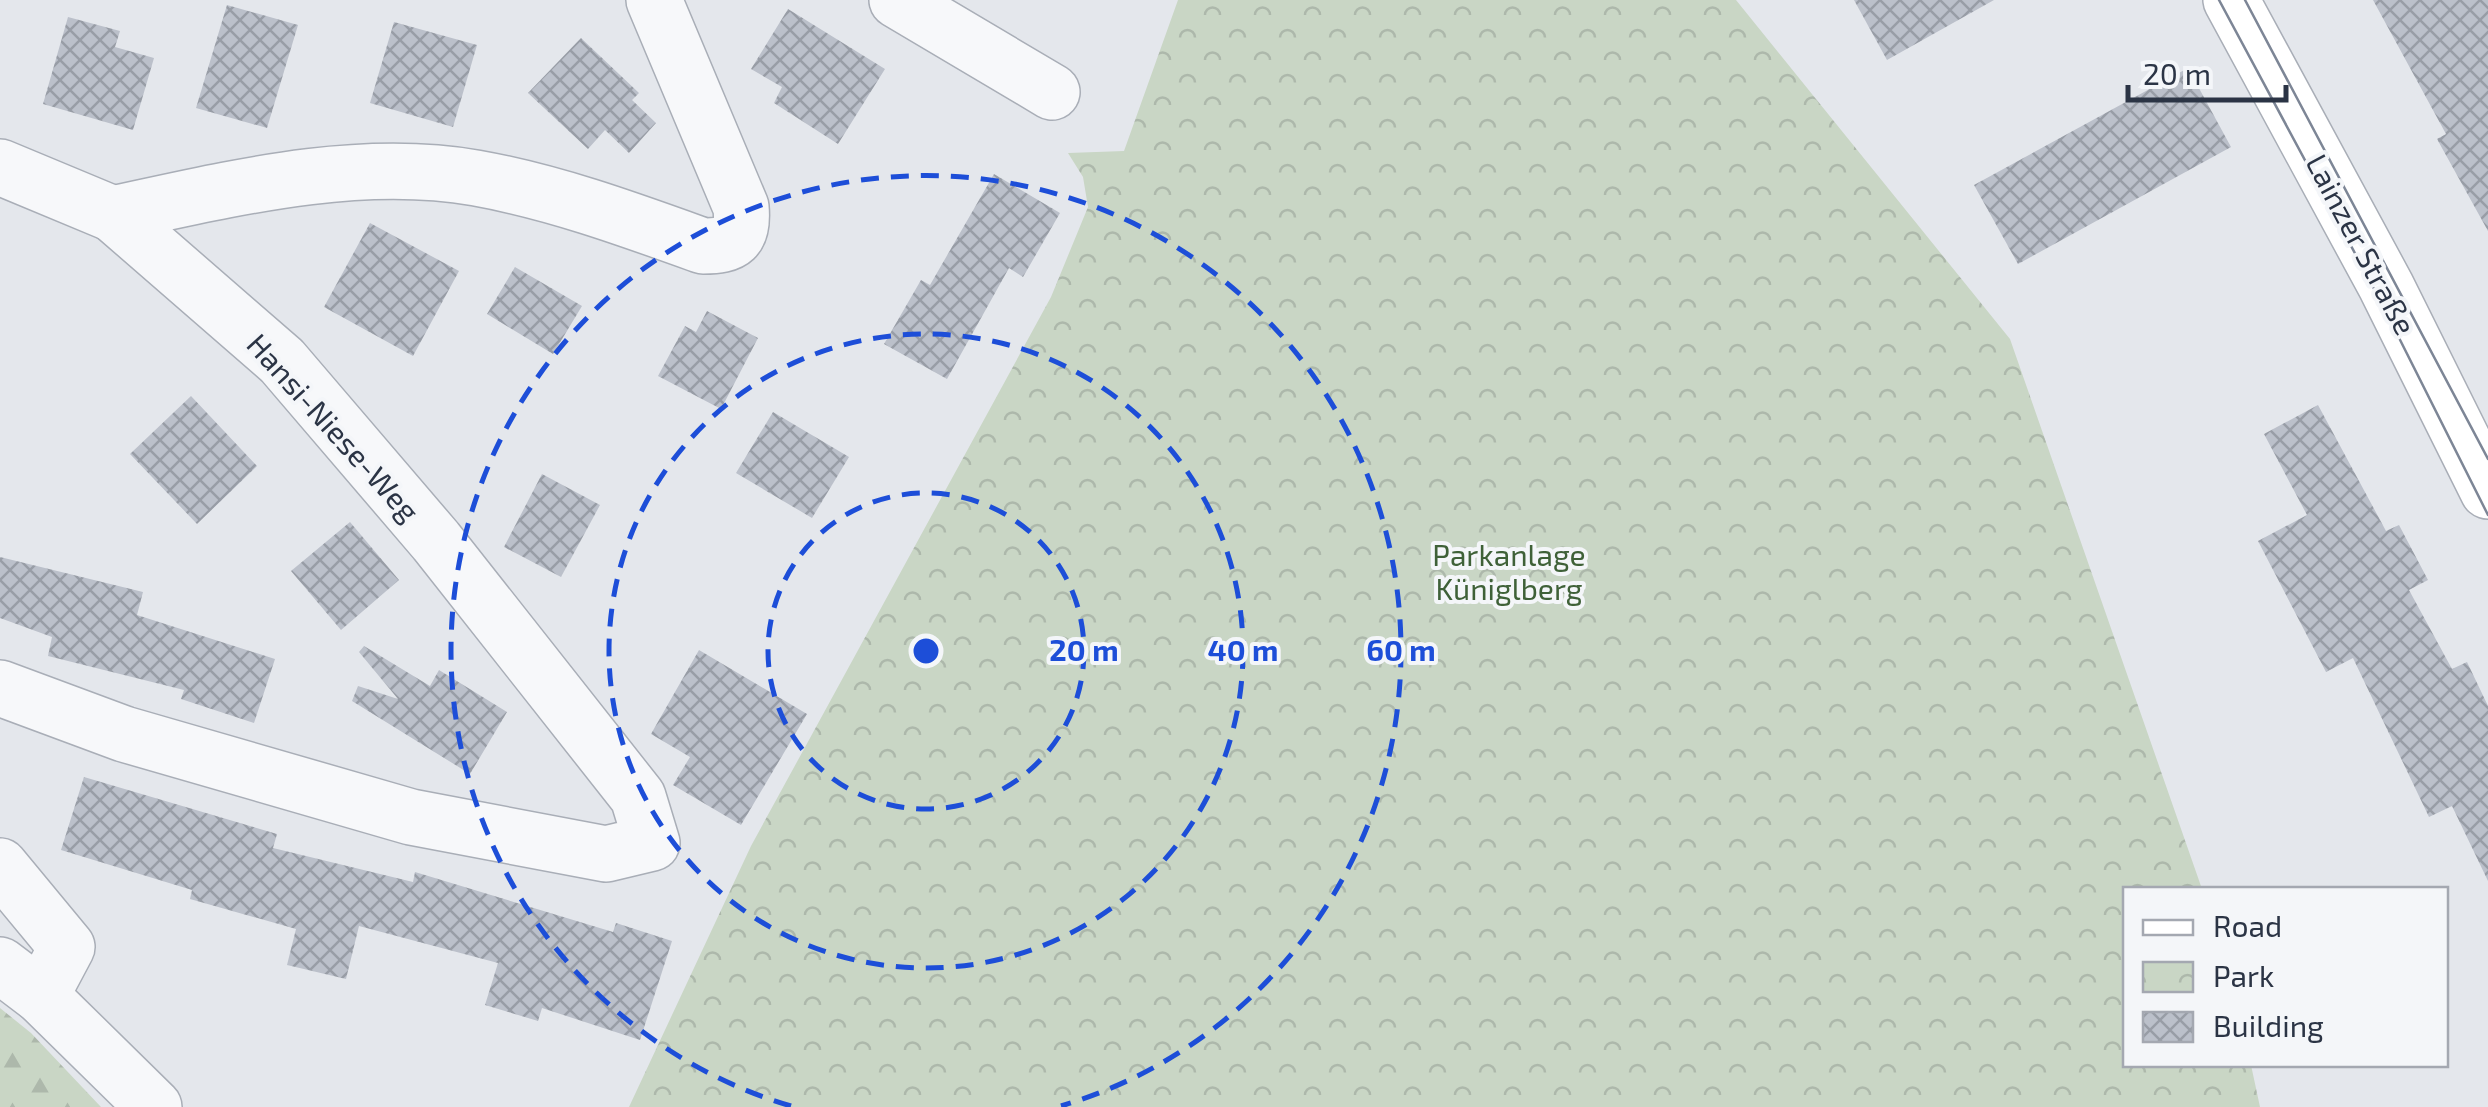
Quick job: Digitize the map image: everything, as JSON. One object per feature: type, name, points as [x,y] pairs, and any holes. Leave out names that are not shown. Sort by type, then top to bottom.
[{"type":"main road","name":"Lainzer Straße","points":[[2231,0],[2386,286],[2488,492]]},
{"type":"street","points":[[0,167],[113,214],[280,181],[382,172],[473,178],[546,194],[702,246],[722,246],[735,239],[743,226],[741,208],[654,0]]},
{"type":"street","points":[[897,0],[1052,92]]},
{"type":"street","name":"Hansi-Niese-Weg","points":[[0,688],[124,734],[411,817],[606,854],[652,842],[638,797],[423,526],[282,361],[113,214]]},
{"type":"street","points":[[0,866],[68,947],[21,980],[154,1107]]},
{"type":"green space","name":"Parkanlage Küniglberg","points":[[1178,0],[1736,0],[2010,339],[2201,887],[2123,887],[2123,1067],[2251,1067],[2260,1107],[629,1107],[751,846],[1051,297],[1088,207],[1083,177],[1068,153],[1124,151]]},
{"type":"green space","points":[[0,1008],[31,1033],[101,1107],[0,1107]]},
{"type":"building","points":[[1854,0],[1994,0],[1887,60]]},
{"type":"building","points":[[2373,0],[2488,0],[2488,231],[2437,139],[2446,134]]},
{"type":"building","points":[[227,5],[298,25],[267,128],[196,108]]},
{"type":"building","points":[[788,9],[885,69],[838,144],[774,103],[782,87],[751,69]]},
{"type":"building","points":[[68,17],[120,31],[115,47],[154,58],[133,130],[43,104]]},
{"type":"building","points":[[394,22],[477,45],[453,127],[370,103]]},
{"type":"building","points":[[581,38],[639,93],[632,100],[656,123],[629,153],[605,130],[588,149],[528,93]]},
{"type":"building","points":[[2188,68],[2231,147],[2018,264],[1974,185]]},
{"type":"building","points":[[994,174],[1060,213],[1023,277],[1009,268],[947,379],[884,344],[921,280],[930,285]]},
{"type":"building","points":[[370,223],[459,271],[413,356],[324,307]]},
{"type":"building","points":[[515,267],[582,306],[553,354],[487,314]]},
{"type":"building","points":[[707,311],[758,338],[721,409],[658,376],[685,326],[696,332]]},
{"type":"building","points":[[191,396],[257,466],[197,524],[130,454]]},
{"type":"building","points":[[2318,405],[2386,531],[2399,525],[2428,580],[2409,590],[2452,669],[2467,662],[2488,706],[2488,881],[2452,806],[2429,817],[2353,658],[2326,672],[2258,541],[2307,515],[2264,434]]},
{"type":"building","points":[[773,412],[849,457],[812,518],[736,473]]},
{"type":"building","points":[[542,474],[600,505],[561,577],[504,547]]},
{"type":"building","points":[[350,522],[399,580],[341,630],[291,571]]},
{"type":"building","points":[[0,557],[143,592],[137,615],[275,659],[254,723],[181,699],[184,690],[48,656],[52,637],[0,618]]},
{"type":"building","points":[[364,646],[430,686],[439,670],[507,712],[470,774],[352,701],[358,686],[398,699],[359,652]]},
{"type":"building","points":[[699,650],[807,714],[741,825],[673,785],[690,757],[651,734]]},
{"type":"building","points":[[84,777],[277,834],[273,848],[413,882],[415,872],[613,932],[616,923],[672,941],[640,1040],[542,1008],[538,1021],[485,1005],[498,963],[359,926],[346,979],[287,965],[296,929],[190,899],[192,890],[61,850]]},
{"type":"tram line","points":[[2219,0],[2379,298],[2488,515]]},
{"type":"tram line","points":[[2245,0],[2488,459]]}]
